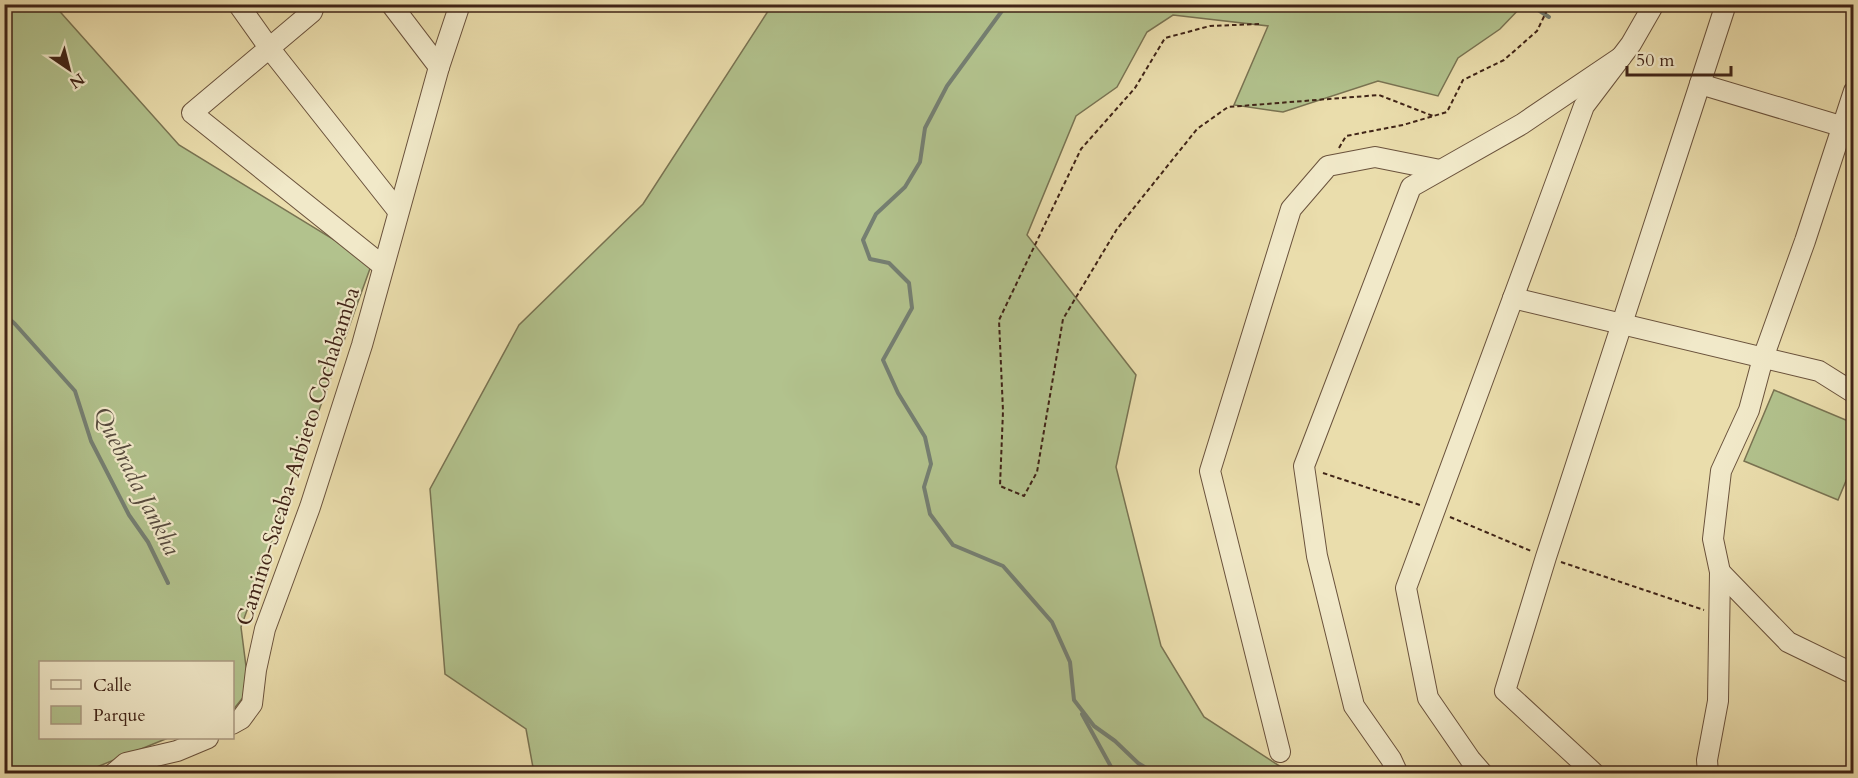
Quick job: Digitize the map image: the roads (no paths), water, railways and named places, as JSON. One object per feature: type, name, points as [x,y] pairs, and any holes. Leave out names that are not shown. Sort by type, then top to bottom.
[{"type":"street","points":[[238,4],[270,49],[398,211]]},
{"type":"street","points":[[315,4],[312,12],[192,113],[383,266]]},
{"type":"street","points":[[391,4],[439,67]]},
{"type":"street","name":"Camino-Sacaba-Arbieto Cochabamba","points":[[234,723],[241,720],[252,704],[256,670],[265,629],[310,507],[338,422],[367,328],[439,67],[460,4]]},
{"type":"street","points":[[1483,774],[1428,698],[1406,588],[1584,106],[1631,44],[1654,4]]},
{"type":"street","points":[[1595,774],[1505,691],[1546,557],[1726,4]]},
{"type":"street","points":[[1398,774],[1391,759],[1354,706],[1317,556],[1304,466],[1411,187],[1522,123],[1621,57]]},
{"type":"street","points":[[1700,84],[1847,128]]},
{"type":"street","points":[[1708,774],[1707,760],[1718,701],[1720,572],[1713,539],[1721,471],[1749,410],[1763,358],[1847,128],[1854,91]]},
{"type":"street","points":[[1280,752],[1210,471],[1291,209],[1328,166],[1375,156],[1440,170]]},
{"type":"street","points":[[1513,298],[1819,371],[1854,393]]},
{"type":"street","points":[[1720,572],[1788,642],[1854,674]]},
{"type":"street","points":[[113,774],[126,763],[177,751],[206,739]]},
{"type":"waterway","points":[[1007,4],[947,86],[925,128],[920,162],[905,187],[876,214],[863,240],[870,259],[889,263],[909,283],[912,308],[883,360],[898,393],[925,437],[931,464],[924,487],[930,514],[953,545],[1003,566],[1052,622],[1070,662],[1074,700],[1094,726],[1115,741],[1138,763],[1156,774]]},
{"type":"waterway","points":[[1529,4],[1549,17]]},
{"type":"waterway","name":"Quebrada Jankha","points":[[4,314],[75,391],[91,441],[129,515],[148,542],[168,583]]},
{"type":"waterway","points":[[1082,714],[1115,774]]}]
